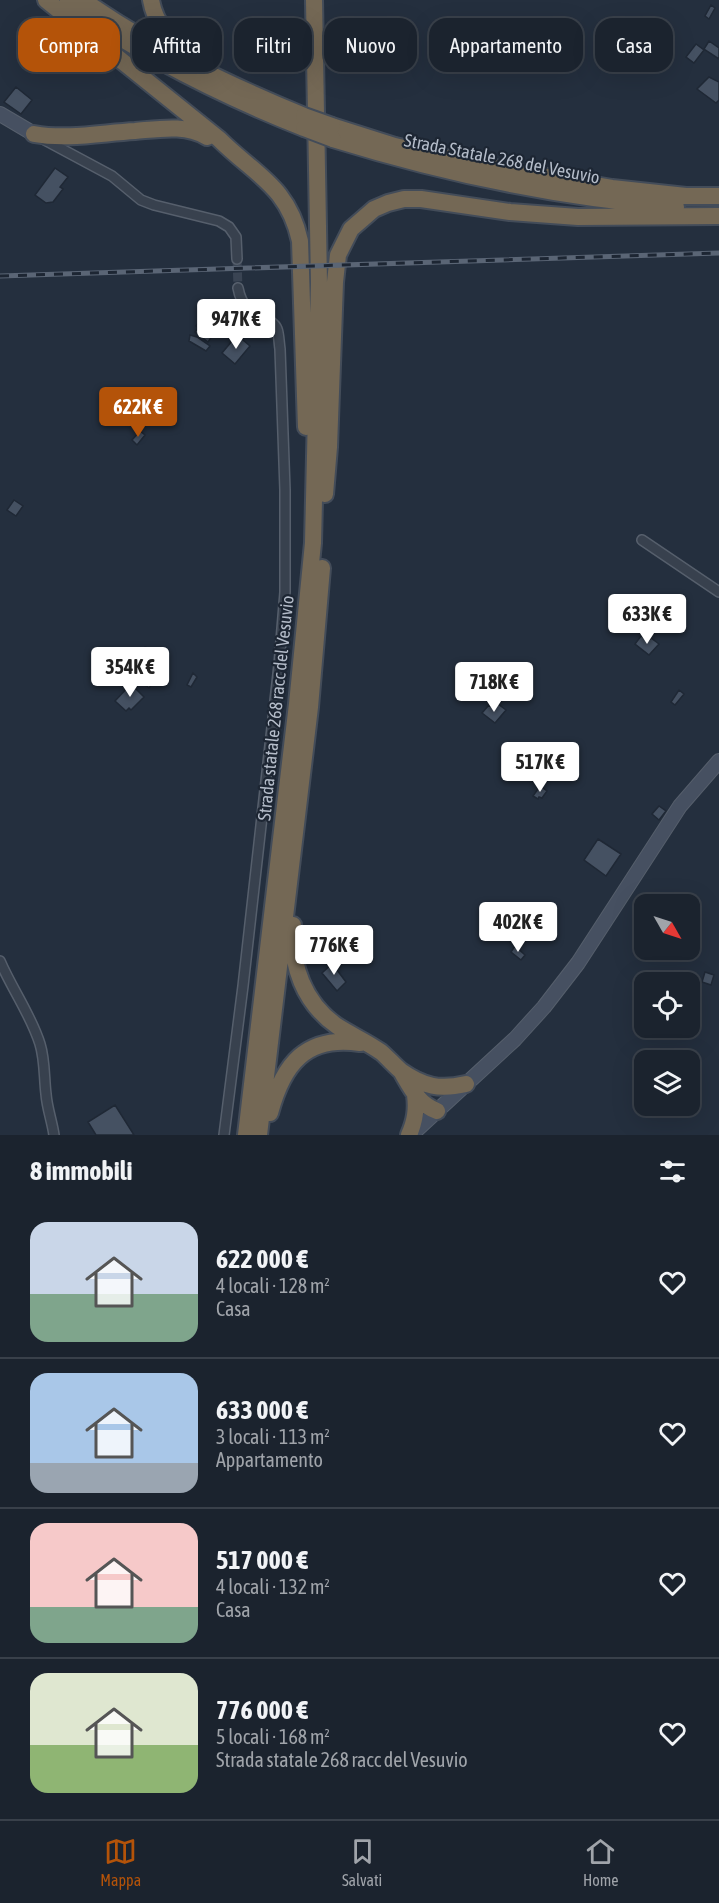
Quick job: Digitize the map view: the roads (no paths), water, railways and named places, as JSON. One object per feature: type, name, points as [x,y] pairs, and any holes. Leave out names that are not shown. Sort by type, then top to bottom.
[{"type":"highway","points":[[46,0],[219,139],[277,190],[292,215],[300,241],[308,488],[306,611]]},
{"type":"highway","name":"Strada Statale 268 del Vesuvio","points":[[62,0],[117,37],[222,94],[332,132],[393,158],[485,178],[632,202],[719,208]]},
{"type":"highway","name":"Strada Statale 268 del Vesuvio","points":[[82,0],[179,59],[304,122]]},
{"type":"highway","points":[[151,0],[162,29],[181,49],[190,56],[265,93],[304,122]]},
{"type":"highway","name":"Strada statale 268 racc del Vesuvio","points":[[246,1135],[295,728],[313,543],[319,283],[314,0]]},
{"type":"highway","points":[[34,134],[68,143],[169,128],[188,129],[202,134],[232,152]]},
{"type":"highway","name":"Strada Statale 268 del Vesuvio","points":[[332,132],[445,158],[612,188],[686,196],[719,196]]},
{"type":"highway","points":[[325,495],[338,255],[351,229],[374,209],[404,199],[421,199],[510,212],[560,216],[719,216]]},
{"type":"highway","name":"Strada statale 268 racc del Vesuvio","points":[[260,1135],[315,657],[325,495],[323,332],[319,283]]},
{"type":"highway","points":[[298,812],[298,852],[292,929],[299,978],[308,997],[320,1012],[382,1053],[417,1089],[432,1094],[437,1111]]},
{"type":"highway","points":[[267,1135],[274,1097],[282,1079],[300,1055],[312,1047],[327,1042],[341,1041],[369,1045]]},
{"type":"highway","points":[[417,1089],[466,1084]]},
{"type":"highway","points":[[410,1135],[417,1109],[417,1089]]},
{"type":"street","points":[[0,114],[34,134]]},
{"type":"street","points":[[68,143],[141,200],[219,221],[229,227],[237,237],[237,259]]},
{"type":"street","points":[[224,1135],[278,676],[285,592],[285,490],[277,328],[272,322],[250,311],[242,304],[238,288]]},
{"type":"street","points":[[642,540],[719,592]]},
{"type":"street","points":[[410,1135],[515,1039],[544,1007],[578,963],[680,806],[719,761]]},
{"type":"street","points":[[0,961],[26,1010],[39,1041],[46,1098],[54,1135]]},
{"type":"tunnel","points":[[237,259],[238,288]]},
{"type":"railway","points":[[0,276],[719,253]]}]
